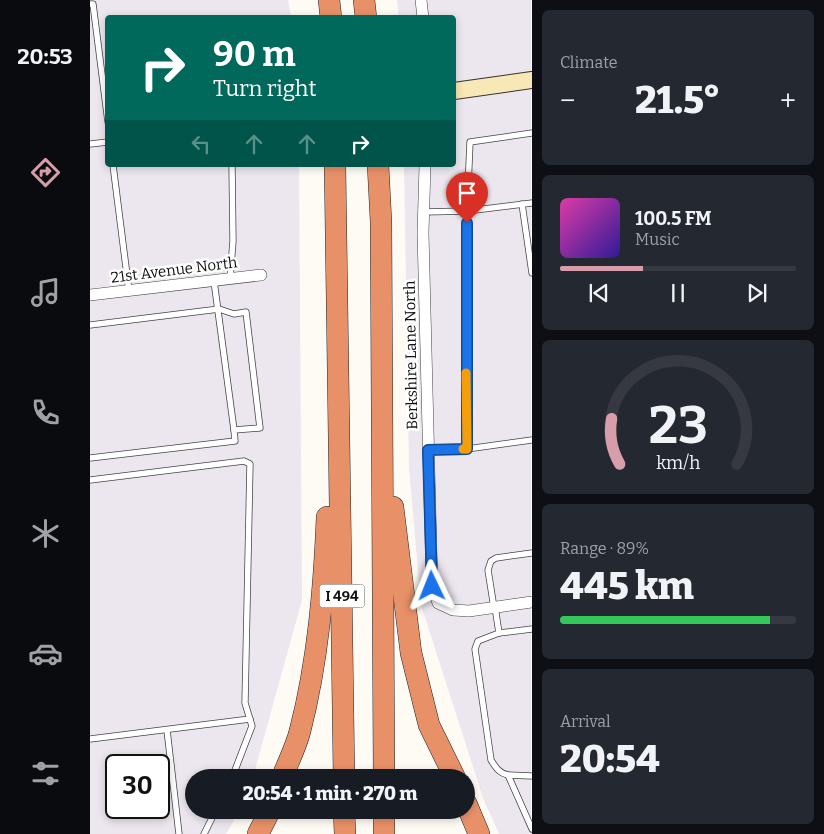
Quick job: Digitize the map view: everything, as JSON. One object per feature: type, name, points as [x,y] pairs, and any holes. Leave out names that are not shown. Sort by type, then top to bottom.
[{"type":"highway","points":[[329,0],[331,15]]},
{"type":"highway","points":[[364,0],[366,15]]},
{"type":"highway","name":"I 494","points":[[335,167],[344,769]]},
{"type":"highway","name":"I 494","points":[[378,167],[381,222],[384,769]]},
{"type":"highway","points":[[382,392],[411,653],[429,725],[451,769]]},
{"type":"highway","points":[[286,769],[300,733],[314,668],[325,561],[331,445],[339,416]]},
{"type":"highway","points":[[258,834],[266,819]]},
{"type":"highway","points":[[344,819],[345,834]]},
{"type":"highway","points":[[384,819],[384,834]]},
{"type":"highway","points":[[473,819],[479,834]]},
{"type":"street","points":[[421,0],[423,15]]},
{"type":"street","points":[[456,91],[532,80]]},
{"type":"street","name":"Berkshire Lane North","points":[[425,167],[428,450],[432,586],[438,602],[454,610],[469,611],[494,607]]},
{"type":"street","name":"21st Avenue North","points":[[90,295],[262,275]]},
{"type":"street","points":[[494,607],[532,602]]},
{"type":"lane","points":[[92,3],[105,100]]},
{"type":"lane","points":[[467,449],[466,312],[470,142],[532,133]]},
{"type":"lane","points":[[90,144],[105,142]]},
{"type":"lane","points":[[113,167],[129,291]]},
{"type":"lane","points":[[230,279],[233,241],[232,167]]},
{"type":"lane","points":[[424,212],[467,211],[532,203]]},
{"type":"lane","points":[[522,204],[532,273]]},
{"type":"lane","points":[[90,458],[235,441],[214,281]]},
{"type":"lane","points":[[90,325],[219,309],[234,314],[246,312],[260,428],[234,430]]},
{"type":"lane","points":[[428,450],[467,449],[532,440]]},
{"type":"lane","points":[[90,480],[244,461],[250,464],[245,703],[252,726],[235,769]]},
{"type":"lane","points":[[499,633],[488,570],[491,561],[496,558],[532,553]]},
{"type":"lane","points":[[532,629],[499,633],[478,641],[475,648],[491,760],[497,769],[508,776],[532,776]]},
{"type":"lane","points":[[90,740],[250,719]]},
{"type":"lane","points":[[167,730],[179,834]]},
{"type":"lane","points":[[508,776],[532,828]]},
{"type":"lane","points":[[204,834],[212,819]]},
{"type":"shaded area","points":[[90,0],[288,0],[291,15],[105,15],[105,167],[299,167],[302,600],[255,769],[185,769],[185,819],[235,819],[226,834],[90,834]]},
{"type":"shaded area","points":[[397,0],[531,0],[531,834],[499,834],[483,798],[421,605],[409,468],[404,167],[456,167],[456,15],[399,15]]},
{"type":"slow traffic","points":[[463,449],[467,449],[466,373]]},
{"type":"route","points":[[432,586],[428,450],[467,449],[467,223]]}]
